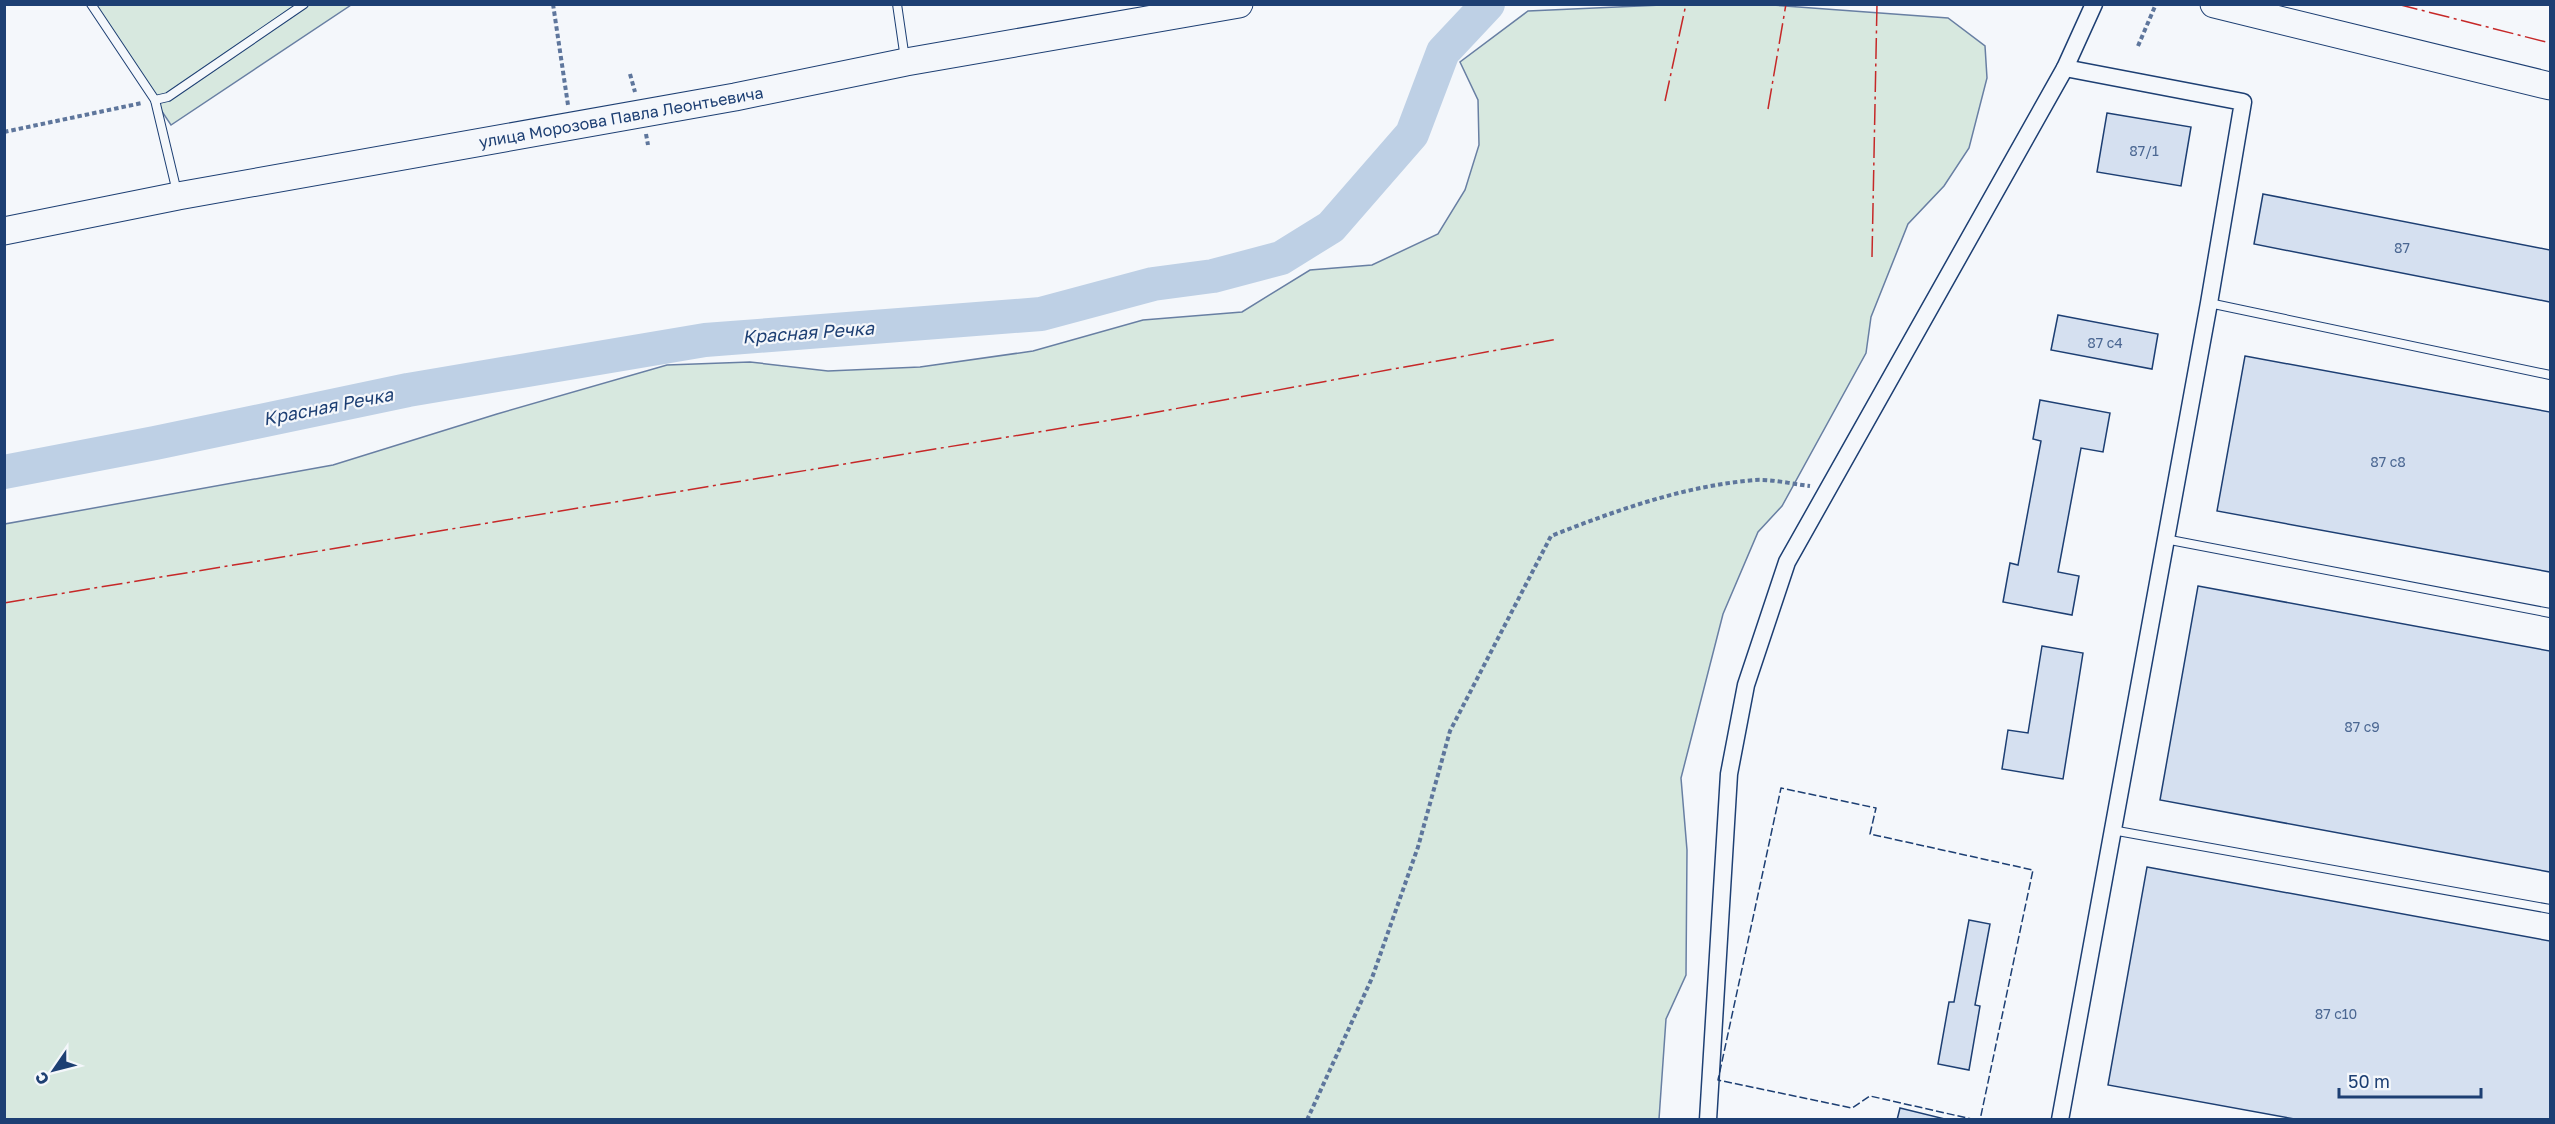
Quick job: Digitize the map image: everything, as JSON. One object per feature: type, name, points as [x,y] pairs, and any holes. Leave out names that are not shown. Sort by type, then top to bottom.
[{"type":"main road","points":[[2214,4],[2550,86]]},
{"type":"main road","name":"улица Морозова Павла Леонтьевича","points":[[4,231],[178,196],[735,97],[906,62],[1222,6]]},
{"type":"street","points":[[1708,1119],[1729,774],[1746,684],[1787,562],[2065,68],[2094,4]]},
{"type":"street","points":[[2060,1119],[2164,539],[2209,303],[2243,102],[2065,68]]},
{"type":"lane","points":[[91,4],[155,100],[178,196]]},
{"type":"lane","points":[[155,100],[168,97],[304,4]]},
{"type":"lane","points":[[897,4],[906,62]]},
{"type":"lane","points":[[2209,303],[2550,375]]},
{"type":"lane","points":[[2164,539],[2550,613]]},
{"type":"lane","points":[[2112,830],[2550,909]]},
{"type":"path","points":[[553,4],[572,126]]},
{"type":"path","points":[[2138,46],[2156,4]]},
{"type":"path","points":[[4,132],[155,100]]},
{"type":"path","points":[[1306,1119],[1372,978],[1418,847],[1450,731],[1551,536],[1607,514],[1677,492],[1757,480],[1828,488]]},
{"type":"shaded area","points":[[1684,4],[1772,5],[1948,18],[1985,46],[1987,78],[1969,148],[1944,186],[1908,224],[1871,317],[1866,353],[1782,506],[1758,532],[1723,614],[1681,778],[1687,850],[1686,975],[1666,1019],[1659,1119],[5,1119],[5,524],[333,465],[497,414],[667,365],[750,362],[828,371],[920,367],[1033,351],[1143,320],[1242,312],[1310,270],[1372,265],[1438,234],[1465,190],[1479,145],[1478,100],[1460,62],[1528,11]]},
{"type":"shaded area","points":[[91,5],[351,5],[171,125]]},
{"type":"building","points":[[2107,113],[2191,127],[2181,186],[2097,172]]},
{"type":"building","points":[[2263,194],[2550,250],[2550,302],[2254,244]]},
{"type":"building","points":[[2058,315],[2158,334],[2152,369],[2051,350]]},
{"type":"building","points":[[2245,356],[2550,412],[2550,572],[2217,511]]},
{"type":"building","points":[[2040,400],[2110,413],[2103,452],[2081,448],[2058,572],[2079,576],[2072,615],[2003,602],[2010,563],[2018,565],[2041,441],[2033,439]]},
{"type":"building","points":[[2198,586],[2550,651],[2550,872],[2160,800]]},
{"type":"building","points":[[2042,646],[2083,653],[2063,779],[2002,769],[2008,730],[2028,733]]},
{"type":"building","points":[[2147,867],[2550,941],[2550,1120],[2300,1120],[2108,1085]]},
{"type":"building","points":[[1969,920],[1990,924],[1975,1005],[1980,1006],[1969,1070],[1938,1064],[1949,1002],[1954,1002]]},
{"type":"building","points":[[1900,1108],[1945,1119],[1945,1120],[1897,1120]]},
{"type":"waterway","name":"Красная Речка","points":[[4,472],[408,390],[705,340],[1041,314],[1153,284],[1213,276],[1281,258],[1331,227],[1412,134],[1443,52],[1488,4]]},
{"type":"fence","points":[[1976,1120],[1870,1096],[1852,1108],[1718,1080],[1781,788],[1876,808],[1870,834],[2033,870],[1980,1120]]},
{"type":"power","points":[[1665,101],[1686,4]]},
{"type":"power","points":[[1768,109],[1786,4]]},
{"type":"power","points":[[1872,257],[1877,4]]},
{"type":"power","points":[[2397,4],[2550,43]]},
{"type":"power","points":[[4,603],[1141,415],[1558,339]]}]
